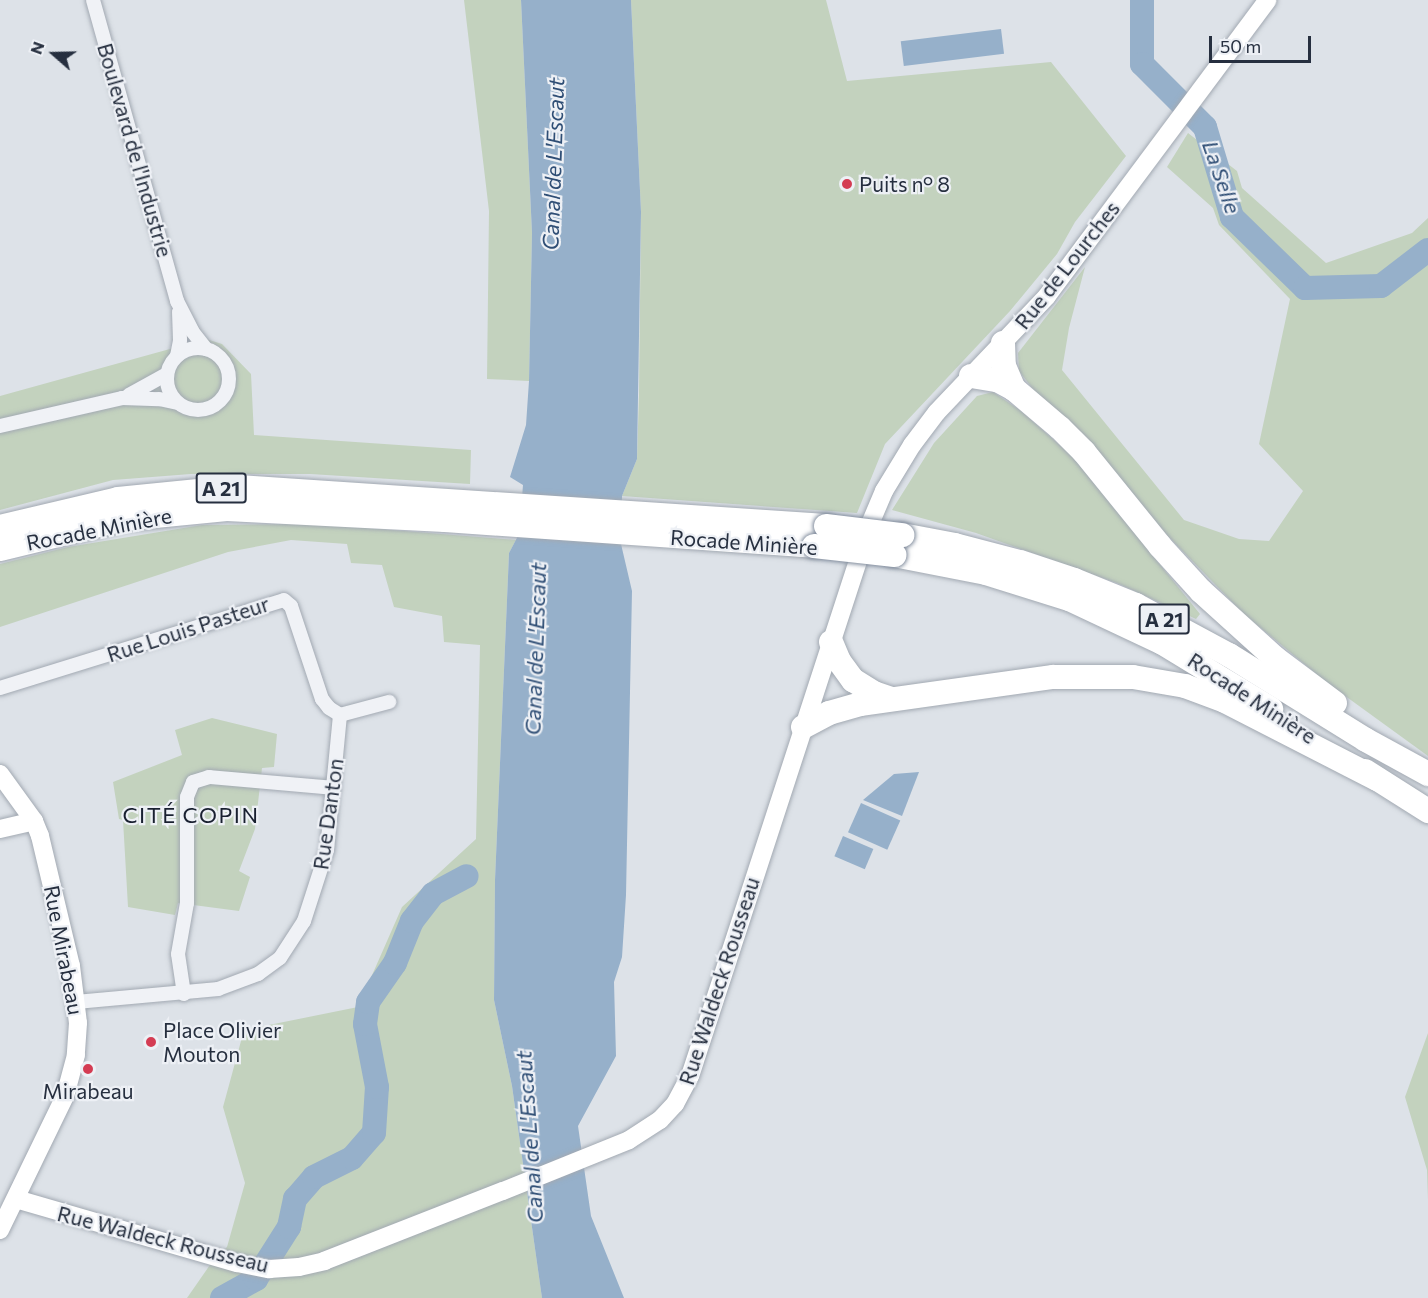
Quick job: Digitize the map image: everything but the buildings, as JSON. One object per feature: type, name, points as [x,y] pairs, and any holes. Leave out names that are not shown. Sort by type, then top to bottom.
[{"type":"highway","points":[[1003,343],[1004,366],[1014,389]]},
{"type":"highway","points":[[971,376],[997,380],[1014,389],[1084,452],[1160,546],[1215,604],[1275,658],[1363,723],[1402,757]]},
{"type":"highway","name":"Rocade Minière","points":[[0,527],[118,499],[212,488],[280,489],[445,510],[711,528],[826,526],[898,545],[1054,593],[1111,617],[1218,675],[1428,811]]},
{"type":"highway","name":"Rocade Minière","points":[[0,549],[124,519],[210,510],[445,510]]},
{"type":"highway","name":"Rocade Minière","points":[[711,528],[814,546],[898,545],[1020,562],[1122,599],[1204,640],[1366,740],[1402,757],[1428,774]]},
{"type":"highway","points":[[831,642],[839,661],[853,680],[874,693],[895,700]]},
{"type":"highway","points":[[803,727],[839,709],[895,700],[1066,676],[1147,678],[1185,686],[1225,701],[1377,779]]},
{"type":"street","name":"Boulevard de l'Industrie","points":[[93,0],[177,301],[192,331],[206,349]]},
{"type":"street","name":"Rue de Lourches","points":[[868,528],[884,491],[912,445],[937,412],[1047,296],[1268,0]]},
{"type":"street","name":"Boulevard de l'Industrie","points":[[177,301],[180,339],[177,356]]},
{"type":"street","points":[[0,426],[122,398],[143,390],[167,374],[177,356],[191,348],[206,349],[216,353],[226,365],[229,375],[227,391],[217,403],[203,410],[192,410],[178,403],[159,399],[122,398]]},
{"type":"street","points":[[167,374],[169,392],[178,403]]},
{"type":"street","name":"Rue Waldeck Rousseau","points":[[16,1199],[248,1265],[279,1269],[324,1261],[608,1149],[653,1126],[675,1104],[686,1086],[868,528]]},
{"type":"street","name":"Rue Louis Pasteur","points":[[0,688],[284,600],[290,603],[322,699],[328,708],[340,715]]},
{"type":"street","points":[[340,715],[389,702]]},
{"type":"street","name":"Rue Danton","points":[[76,1002],[184,994],[236,985],[266,969],[287,950],[304,921],[321,873],[328,844],[340,715]]},
{"type":"street","name":"Rue Mirabeau","points":[[0,774],[34,821],[55,896],[76,1002],[77,1046],[72,1076],[58,1114],[0,1230]]},
{"type":"street","points":[[184,994],[178,954],[187,903],[187,797],[193,782],[209,777],[334,788]]},
{"type":"street","points":[[0,829],[34,821]]},
{"type":"green space","points":[[464,0],[521,0],[532,233],[529,381],[487,379],[489,211]]},
{"type":"green space","points":[[631,0],[826,0],[847,81],[1051,62],[1126,156],[1075,222],[1057,254],[1010,311],[885,444],[857,513],[622,496],[637,459],[639,394],[641,212]]},
{"type":"green space","points":[[1188,133],[1237,171],[1242,188],[1326,263],[1412,233],[1428,218],[1428,756],[1326,682],[1244,614],[1166,534],[1117,474],[1046,406],[1019,371],[1018,353],[1085,267],[1069,328],[1062,370],[1184,520],[1239,539],[1269,541],[1303,491],[1259,444],[1290,299],[1219,225],[1213,208],[1167,167]]},
{"type":"green space","points":[[206,339],[222,344],[251,374],[254,435],[471,450],[470,484],[310,474],[191,474],[113,480],[0,510],[0,396]]},
{"type":"green space","points":[[993,392],[1021,411],[1071,455],[1200,614],[1196,619],[1117,583],[976,533],[892,510],[934,443],[977,396]]},
{"type":"green space","points":[[317,524],[516,540],[509,553],[495,880],[494,1000],[512,1086],[542,1298],[187,1298],[212,1262],[227,1247],[245,1183],[223,1107],[244,1030],[358,1007],[402,907],[476,839],[480,645],[444,642],[442,616],[394,607],[382,565],[351,563],[347,544],[291,540],[228,552],[0,627],[0,564],[68,547],[202,525]]},
{"type":"green space","points":[[212,718],[277,734],[274,767],[262,768],[255,829],[239,871],[250,877],[239,911],[178,903],[175,915],[128,907],[123,820],[119,819],[113,782],[182,755],[175,730]]},
{"type":"green space","points":[[1428,1033],[1428,1200],[1427,1170],[1405,1097]]},
{"type":"water","name":"Canal de L'Escaut","points":[[521,0],[631,0],[641,212],[637,459],[622,496],[621,544],[632,591],[626,895],[622,957],[614,982],[616,1056],[578,1126],[591,1216],[624,1298],[542,1298],[512,1086],[494,1000],[495,880],[509,553],[519,534],[523,485],[510,477],[526,425],[529,381],[532,233]]},
{"type":"water","points":[[1001,29],[1004,54],[904,66],[901,41]]},
{"type":"water","points":[[919,772],[902,816],[863,800],[894,774]]},
{"type":"water","points":[[861,803],[900,820],[887,850],[848,832]]},
{"type":"water","points":[[843,836],[873,849],[865,869],[834,856]]},
{"type":"waterway","name":"La Selle","points":[[1142,0],[1142,64],[1205,127],[1232,217],[1305,288],[1381,286],[1428,250]]},
{"type":"waterway","points":[[222,1298],[256,1279],[289,1227],[295,1199],[314,1177],[352,1158],[374,1133],[377,1087],[365,1024],[368,1002],[395,963],[412,921],[433,894],[467,876]]},
{"type":"place","name":"Puits n° 8","points":[[847,184]]},
{"type":"place","name":"Place Olivier Mouton","points":[[151,1042]]},
{"type":"place","name":"Mirabeau","points":[[88,1069]]},
{"type":"district","name":"CITÉ COPIN","points":[[191,815]]}]
